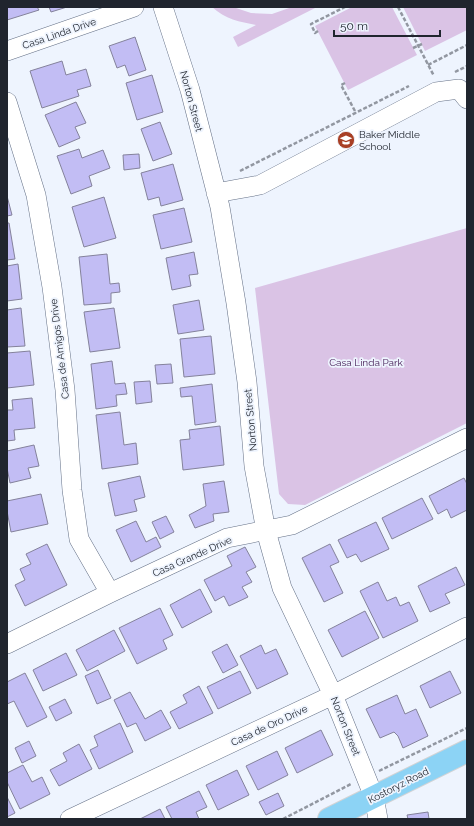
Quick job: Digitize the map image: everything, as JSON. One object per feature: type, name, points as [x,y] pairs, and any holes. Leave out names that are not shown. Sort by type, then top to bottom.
[{"type":"main road","name":"Kostoryz Road","points":[[330,819],[467,750]]},
{"type":"street","name":"Casa Linda Drive","points":[[7,52],[134,7]]},
{"type":"street","name":"Norton Street","points":[[163,7],[190,90],[220,207],[247,382],[254,466],[266,531],[282,588],[333,695],[374,797],[378,819]]},
{"type":"street","points":[[216,193],[260,185],[436,92],[459,89],[467,99]]},
{"type":"street","name":"Casa de Amigos Drive","points":[[7,102],[36,195],[52,287],[65,390],[72,490],[79,539],[110,593]]},
{"type":"street","name":"Casa Grande Drive","points":[[7,644],[110,593],[227,538],[292,525],[467,438]]},
{"type":"street","name":"Casa de Oro Drive","points":[[70,819],[333,695],[467,627]]},
{"type":"path","points":[[318,31],[315,33],[311,24],[345,7]]},
{"type":"path","points":[[398,7],[436,81]]},
{"type":"path","points":[[414,48],[422,44]]},
{"type":"path","points":[[428,65],[467,45]]},
{"type":"path","points":[[345,83],[341,85],[356,113]]},
{"type":"path","points":[[238,172],[412,85]]},
{"type":"green space","points":[[212,7],[233,7],[251,13],[272,14],[292,7],[317,7],[238,47],[233,37],[256,25],[227,17]]},
{"type":"green space","points":[[352,7],[392,7],[417,55],[348,90],[315,26]]},
{"type":"green space","points":[[403,7],[467,7],[467,30],[425,51]]},
{"type":"green space","name":"Casa Linda Park","points":[[467,228],[467,423],[305,505],[288,504],[279,494],[255,288]]},
{"type":"building","points":[[7,7],[37,7],[39,10],[7,20]]},
{"type":"building","points":[[49,7],[67,7],[51,12]]},
{"type":"building","points":[[135,37],[146,70],[129,76],[125,65],[117,68],[109,46]]},
{"type":"building","points":[[62,61],[66,75],[86,69],[91,86],[77,90],[79,96],[42,108],[30,71]]},
{"type":"building","points":[[152,75],[163,112],[137,120],[126,83]]},
{"type":"building","points":[[76,102],[86,123],[75,127],[80,138],[59,147],[45,115]]},
{"type":"building","points":[[160,122],[172,154],[153,161],[141,129]]},
{"type":"building","points":[[79,149],[82,158],[103,150],[110,168],[89,176],[92,186],[71,194],[57,156]]},
{"type":"building","points":[[139,154],[140,168],[124,170],[123,155]]},
{"type":"building","points":[[173,164],[183,200],[161,206],[159,197],[148,200],[141,173]]},
{"type":"building","points":[[7,196],[12,215],[7,216]]},
{"type":"building","points":[[104,197],[116,238],[84,247],[72,207]]},
{"type":"building","points":[[184,208],[192,242],[161,249],[153,215]]},
{"type":"building","points":[[7,223],[9,223],[15,259],[7,260]]},
{"type":"building","points":[[194,252],[198,274],[189,275],[191,286],[172,290],[166,258]]},
{"type":"building","points":[[107,254],[110,284],[119,283],[120,292],[111,293],[111,303],[84,305],[79,257]]},
{"type":"building","points":[[18,264],[22,299],[7,301],[7,266]]},
{"type":"building","points":[[199,300],[204,330],[178,334],[173,305]]},
{"type":"building","points":[[21,308],[25,346],[7,347],[7,310]]},
{"type":"building","points":[[114,308],[120,348],[90,352],[84,312]]},
{"type":"building","points":[[211,336],[215,374],[184,377],[180,339]]},
{"type":"building","points":[[30,351],[34,385],[7,388],[7,353]]},
{"type":"building","points":[[112,361],[115,384],[125,383],[127,394],[116,395],[117,406],[96,409],[91,364]]},
{"type":"building","points":[[171,364],[173,383],[157,384],[155,365]]},
{"type":"building","points":[[150,381],[152,402],[136,404],[134,382]]},
{"type":"building","points":[[212,384],[216,422],[195,425],[192,396],[181,397],[180,388]]},
{"type":"building","points":[[32,398],[35,428],[14,430],[15,440],[7,441],[7,410],[13,410],[12,400]]},
{"type":"building","points":[[120,412],[124,445],[136,443],[138,464],[102,469],[96,415]]},
{"type":"building","points":[[220,426],[224,465],[183,470],[180,440],[190,439],[189,430]]},
{"type":"building","points":[[34,445],[39,466],[28,468],[31,478],[10,483],[7,468],[7,451]]},
{"type":"building","points":[[140,476],[145,497],[134,500],[137,511],[115,516],[108,483]]},
{"type":"building","points":[[464,478],[467,484],[467,510],[451,518],[447,509],[438,514],[429,496]]},
{"type":"building","points":[[224,481],[229,512],[213,514],[214,521],[195,528],[189,515],[206,506],[203,484]]},
{"type":"building","points":[[41,494],[48,524],[11,532],[7,511],[7,501]]},
{"type":"building","points":[[422,498],[433,519],[392,539],[382,518]]},
{"type":"building","points":[[166,516],[174,532],[160,539],[152,522]]},
{"type":"building","points":[[136,521],[146,542],[156,537],[161,547],[131,562],[116,530]]},
{"type":"building","points":[[376,522],[389,549],[361,562],[356,554],[347,558],[338,540]]},
{"type":"building","points":[[47,544],[67,585],[25,606],[15,585],[25,580],[20,569],[31,564],[26,554]]},
{"type":"building","points":[[330,544],[339,562],[330,566],[343,593],[324,602],[302,558]]},
{"type":"building","points":[[245,547],[256,567],[246,572],[252,582],[242,587],[248,597],[229,606],[224,596],[215,601],[204,580],[232,566],[227,556]]},
{"type":"building","points":[[456,567],[465,585],[445,594],[450,603],[430,612],[418,586]]},
{"type":"building","points":[[378,582],[387,601],[396,597],[400,606],[409,602],[418,621],[383,638],[360,591]]},
{"type":"building","points":[[200,589],[212,612],[182,628],[170,605]]},
{"type":"building","points":[[160,608],[173,635],[163,640],[167,649],[137,664],[119,628]]},
{"type":"building","points":[[365,611],[379,638],[342,657],[328,630]]},
{"type":"building","points":[[114,630],[125,651],[87,671],[76,650]]},
{"type":"building","points":[[227,644],[238,665],[223,673],[212,652]]},
{"type":"building","points":[[261,645],[265,654],[276,649],[288,674],[257,689],[240,656]]},
{"type":"building","points":[[66,653],[77,675],[43,691],[33,670]]},
{"type":"building","points":[[98,670],[111,698],[97,704],[85,676]]},
{"type":"building","points":[[240,671],[251,693],[218,709],[207,687]]},
{"type":"building","points":[[450,671],[461,693],[430,708],[420,686]]},
{"type":"building","points":[[25,673],[47,717],[27,727],[14,701],[7,704],[7,682]]},
{"type":"building","points":[[199,686],[213,713],[179,729],[170,712],[187,703],[183,695]]},
{"type":"building","points":[[130,692],[145,719],[161,710],[171,728],[145,741],[136,723],[127,727],[114,700]]},
{"type":"building","points":[[397,695],[405,714],[416,709],[428,736],[403,748],[398,736],[394,732],[380,738],[366,709]]},
{"type":"building","points":[[65,699],[72,713],[56,721],[49,707]]},
{"type":"building","points":[[120,723],[133,752],[99,769],[90,750],[98,746],[94,736]]},
{"type":"building","points":[[321,730],[333,755],[297,773],[285,748]]},
{"type":"building","points":[[29,741],[36,756],[22,763],[15,748]]},
{"type":"building","points":[[79,744],[92,769],[59,786],[50,770],[67,761],[63,753]]},
{"type":"building","points":[[277,751],[288,775],[258,790],[246,766]]},
{"type":"building","points":[[23,765],[32,782],[42,777],[50,794],[20,809],[7,782],[7,773]]},
{"type":"building","points":[[237,770],[249,795],[218,810],[206,785]]},
{"type":"building","points":[[199,791],[207,807],[196,812],[199,819],[172,819],[166,807]]},
{"type":"building","points":[[278,793],[284,806],[266,815],[259,802]]},
{"type":"building","points":[[7,797],[15,813],[7,817]]},
{"type":"building","points":[[160,809],[165,819],[140,819]]},
{"type":"building","points":[[428,812],[429,819],[408,819],[407,815]]},
{"type":"place","name":"Baker Middle School","points":[[346,140]]}]
